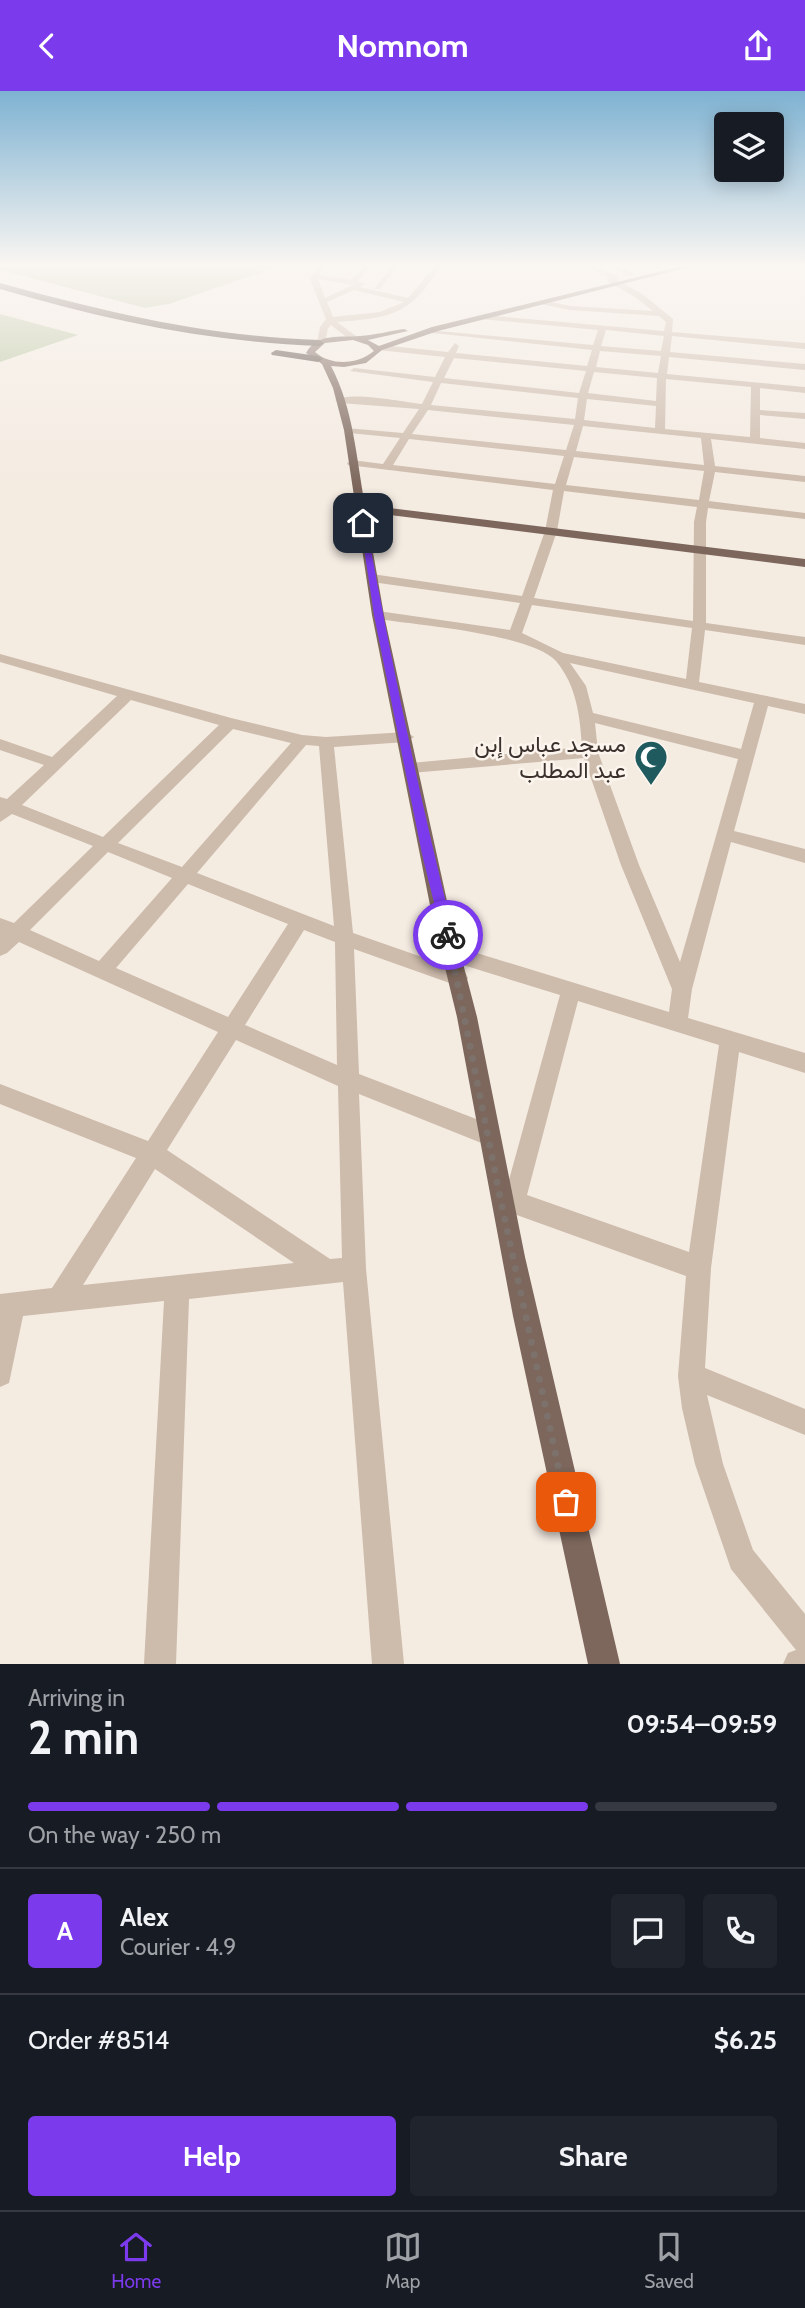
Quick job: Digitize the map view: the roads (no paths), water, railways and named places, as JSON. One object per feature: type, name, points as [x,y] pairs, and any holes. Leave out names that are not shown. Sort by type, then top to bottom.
[{"type":"highway","points":[[183,339],[321,361]]},
{"type":"highway","points":[[238,339],[320,342]]},
{"type":"main road","points":[[350,339],[320,342],[310,349],[310,353],[321,361],[351,395]]},
{"type":"main road","points":[[357,339],[371,342],[380,348]]},
{"type":"main road","points":[[321,361],[363,361],[376,356],[380,348],[405,339]]},
{"type":"main road","points":[[363,361],[354,371],[349,430],[352,463],[378,615],[406,737],[440,910],[454,954],[489,1135],[507,1199],[554,1448],[604,1664]]},
{"type":"main road","points":[[360,508],[805,563]]},
{"type":"street","points":[[386,467],[425,407],[452,356],[455,339]]},
{"type":"street","points":[[510,339],[805,367]]},
{"type":"street","points":[[515,635],[551,531],[559,489],[579,424],[583,395],[599,339]]},
{"type":"street","points":[[660,432],[662,375],[667,339]]},
{"type":"street","points":[[723,339],[805,346]]},
{"type":"street","points":[[380,348],[388,362],[438,380],[660,404]]},
{"type":"street","points":[[354,371],[388,362],[452,356],[805,390]]},
{"type":"street","points":[[373,383],[388,362]]},
{"type":"street","points":[[755,441],[756,385]]},
{"type":"street","points":[[351,395],[425,407],[805,446]]},
{"type":"street","points":[[756,412],[805,416]]},
{"type":"street","points":[[349,430],[805,479]]},
{"type":"street","points":[[692,685],[699,625],[698,549],[710,470],[706,437]]},
{"type":"street","points":[[352,463],[805,516]]},
{"type":"street","points":[[372,578],[805,641]]},
{"type":"street","points":[[378,615],[515,635],[559,656],[805,709]]},
{"type":"street","points":[[559,656],[579,687],[587,716],[590,751],[630,865],[682,989]]},
{"type":"street","points":[[0,658],[229,723],[302,740],[326,742],[406,737]]},
{"type":"street","points":[[3,808],[56,764],[129,693]]},
{"type":"street","points":[[677,1021],[682,989],[762,700]]},
{"type":"street","points":[[587,716],[746,755]]},
{"type":"street","points":[[0,948],[8,929],[106,843],[229,723]]},
{"type":"street","points":[[103,970],[302,740]]},
{"type":"street","points":[[326,742],[344,938],[354,1269],[388,1664]]},
{"type":"street","points":[[0,744],[56,764]]},
{"type":"street","points":[[411,768],[590,751]]},
{"type":"street","points":[[3,808],[106,843],[344,938],[458,978]]},
{"type":"street","points":[[724,834],[805,856]]},
{"type":"street","points":[[59,1300],[300,921]]},
{"type":"street","points":[[8,929],[348,1080],[489,1135]]},
{"type":"street","points":[[454,954],[677,1021],[805,1063]]},
{"type":"street","points":[[571,991],[507,1199],[699,1268]]},
{"type":"street","points":[[730,1039],[699,1268],[691,1376],[695,1408],[709,1464],[741,1559],[805,1638]]},
{"type":"street","points":[[1,1096],[151,1153],[325,1270]]},
{"type":"street","points":[[0,1374],[6,1305],[354,1269]]},
{"type":"street","points":[[160,1664],[177,1286]]},
{"type":"street","points":[[691,1376],[805,1422]]},
{"type":"street","points":[[799,1664],[805,1663]]},
{"type":"place","name":"مسجد عباس إبن عبد المطلب","points":[[651,787]]}]
